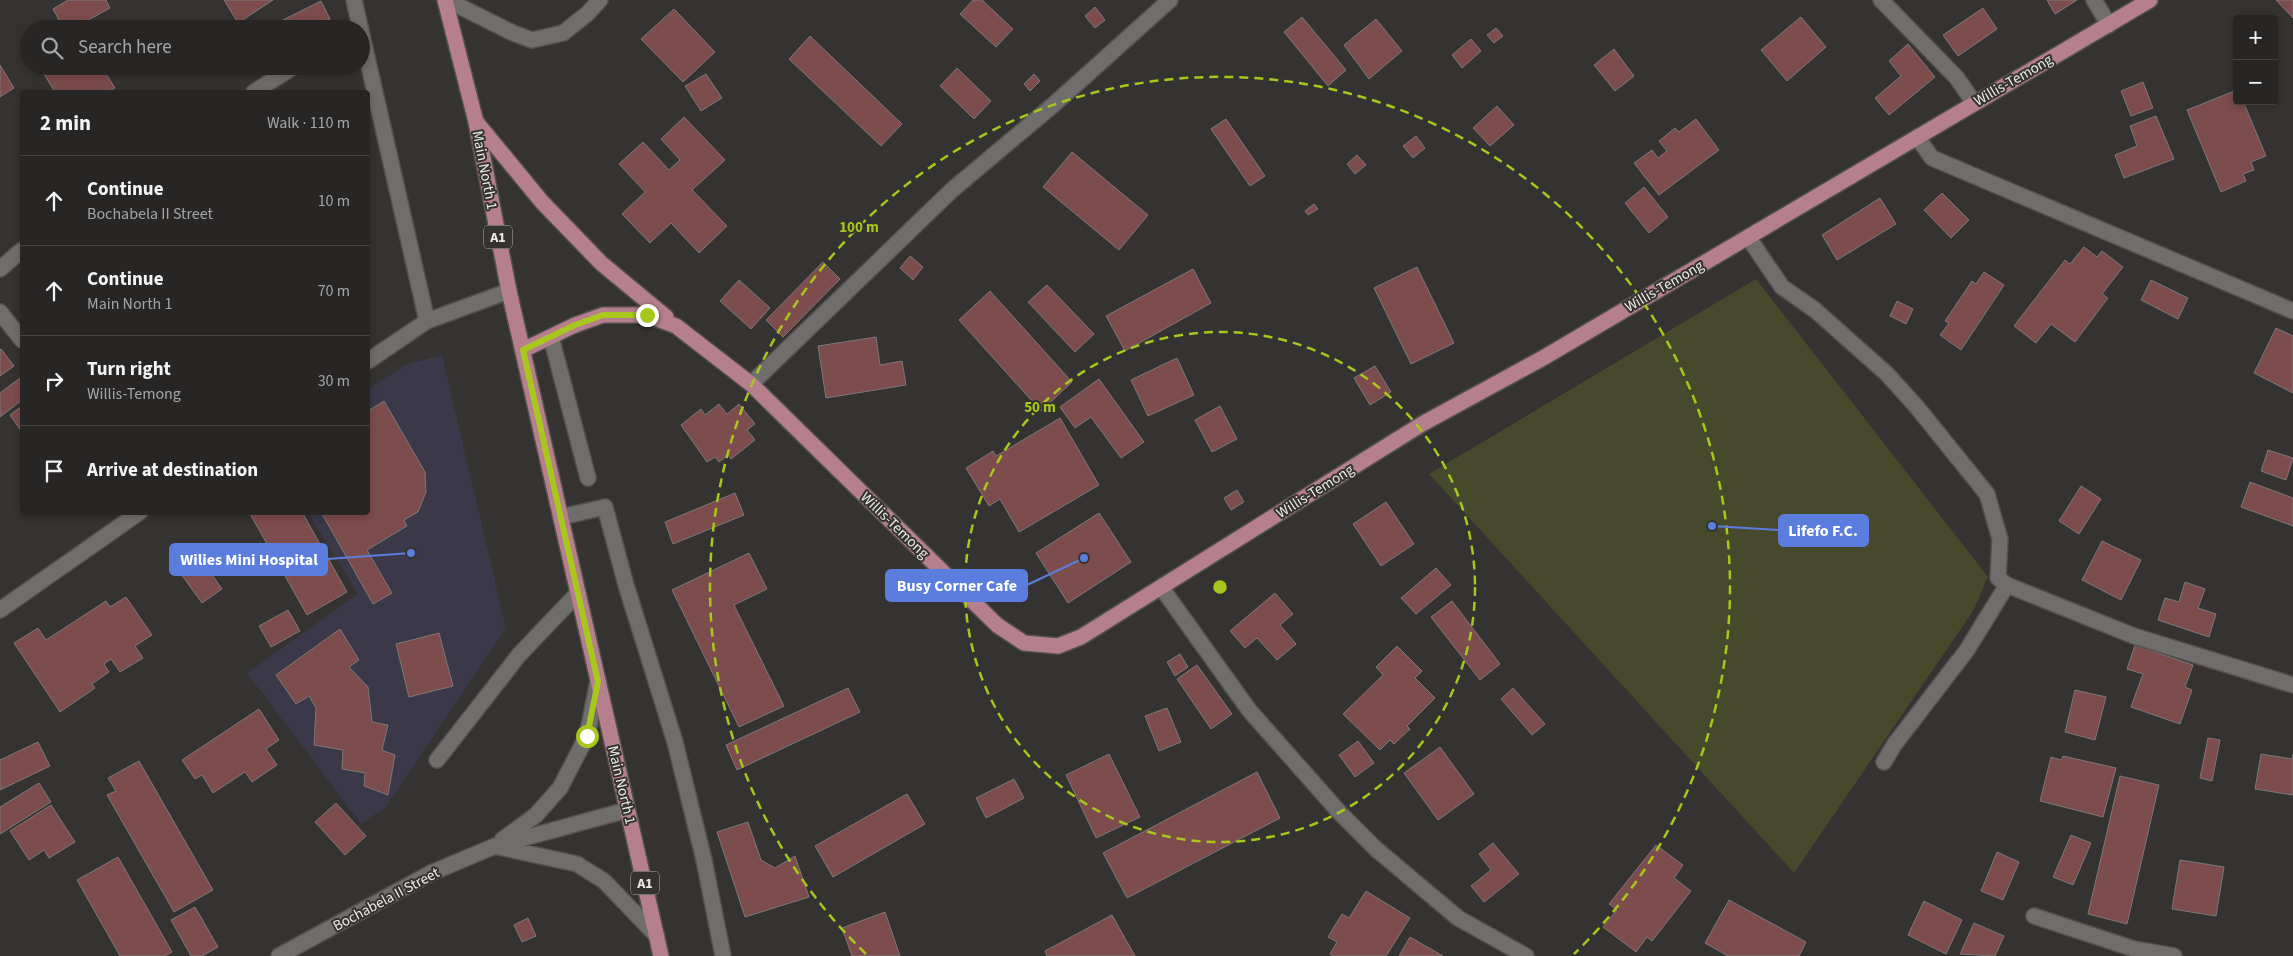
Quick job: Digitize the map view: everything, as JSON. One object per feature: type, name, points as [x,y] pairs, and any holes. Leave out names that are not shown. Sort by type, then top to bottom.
[{"type":"main road","name":"Main North 1","points":[[446,0],[476,122],[509,291],[661,956]]},
{"type":"main road","name":"Willis-Temong","points":[[523,350],[603,315],[647,315],[676,326],[751,384],[997,625],[1024,643],[1058,646],[1081,637],[1422,424],[1543,358],[1974,102],[2150,0]]},
{"type":"main road","points":[[476,122],[542,202],[601,263],[676,326]]},
{"type":"street","points":[[354,0],[356,20]]},
{"type":"street","points":[[446,0],[512,33],[532,40],[563,33],[587,14],[600,0]]},
{"type":"street","points":[[751,384],[952,190],[1052,106],[1170,0]]},
{"type":"street","points":[[1881,0],[1956,78],[1974,102]]},
{"type":"street","points":[[2094,0],[2108,25]]},
{"type":"street","points":[[257,90],[281,75]]},
{"type":"street","points":[[368,75],[427,321]]},
{"type":"street","points":[[1916,137],[1932,158],[2293,311]]},
{"type":"street","points":[[1748,237],[1782,287],[1815,310],[1887,374],[1916,406],[1987,494],[2000,539],[1998,578],[2007,585],[2134,636],[2293,685]]},
{"type":"street","points":[[0,269],[20,252]]},
{"type":"street","points":[[370,360],[427,321],[509,291]]},
{"type":"street","points":[[0,312],[20,337]]},
{"type":"street","points":[[551,337],[588,478]]},
{"type":"street","points":[[561,517],[605,507],[626,585],[675,742],[704,860],[723,956]]},
{"type":"street","points":[[0,610],[136,515]]},
{"type":"street","points":[[1884,762],[1894,745],[1967,650],[2007,585]]},
{"type":"street","points":[[1161,587],[1249,710],[1340,813],[1376,849],[1458,918],[1526,956]]},
{"type":"street","points":[[437,760],[519,655],[578,594]]},
{"type":"street","name":"Bochabela II Street","points":[[495,846],[536,815],[560,788],[587,736],[598,682]]},
{"type":"street","name":"Bochabela II Street","points":[[279,956],[431,873],[495,846],[627,810]]},
{"type":"street","points":[[495,846],[578,864],[604,881],[657,936]]},
{"type":"street","points":[[2034,916],[2134,949],[2174,956]]},
{"type":"shaded area","points":[[442,355],[506,628],[386,807],[361,824],[247,673],[358,594],[309,515],[370,515],[370,389],[405,365]]},
{"type":"green space","points":[[1756,279],[1988,577],[1973,611],[1794,873],[1429,474]]},
{"type":"building","points":[[68,0],[106,0],[110,8],[88,20],[59,20],[53,9]]},
{"type":"building","points":[[224,0],[273,0],[243,20],[236,20]]},
{"type":"building","points":[[973,0],[982,0],[1013,29],[996,47],[960,14]]},
{"type":"building","points":[[2047,0],[2077,0],[2055,14]]},
{"type":"building","points":[[2276,0],[2293,0],[2293,18]]},
{"type":"building","points":[[321,1],[330,19],[328,20],[283,20]]},
{"type":"building","points":[[1095,7],[1105,20],[1095,28],[1085,16]]},
{"type":"building","points":[[1983,8],[1997,29],[1958,56],[1943,35]]},
{"type":"building","points":[[674,9],[715,52],[683,82],[641,39]]},
{"type":"building","points":[[1302,17],[1346,70],[1328,86],[1284,32]]},
{"type":"building","points":[[1801,17],[1826,47],[1787,81],[1761,50]]},
{"type":"building","points":[[1376,19],[1402,51],[1369,79],[1344,45]]},
{"type":"building","points":[[1496,28],[1503,36],[1494,43],[1487,35]]},
{"type":"building","points":[[810,36],[902,124],[881,146],[789,59]]},
{"type":"building","points":[[1471,39],[1481,51],[1462,68],[1452,55]]},
{"type":"building","points":[[1908,44],[1935,77],[1889,115],[1875,98],[1901,76],[1889,61]]},
{"type":"building","points":[[1614,49],[1634,76],[1615,91],[1594,65]]},
{"type":"building","points":[[0,65],[14,88],[0,97]]},
{"type":"building","points":[[957,68],[991,101],[974,119],[940,86]]},
{"type":"building","points":[[706,74],[722,98],[701,111],[685,86]]},
{"type":"building","points":[[1034,74],[1040,81],[1030,91],[1024,84]]},
{"type":"building","points":[[45,75],[107,75],[115,88],[111,90],[54,90]]},
{"type":"building","points":[[2143,82],[2153,108],[2131,116],[2121,91]]},
{"type":"building","points":[[2233,92],[2233,105],[2245,105],[2266,156],[2251,162],[2254,170],[2243,174],[2246,181],[2221,192],[2187,110]]},
{"type":"building","points":[[1497,106],[1514,125],[1490,146],[1473,128]]},
{"type":"building","points":[[2156,116],[2174,159],[2124,178],[2115,155],[2137,146],[2130,126]]},
{"type":"building","points":[[684,117],[725,160],[692,190],[727,226],[699,253],[671,223],[650,243],[622,214],[645,192],[619,164],[643,142],[669,170],[680,160],[661,139]]},
{"type":"building","points":[[1226,119],[1265,176],[1250,186],[1211,129]]},
{"type":"building","points":[[1696,119],[1719,150],[1659,195],[1634,163],[1652,150],[1658,158],[1667,151],[1659,141],[1675,128],[1679,132]]},
{"type":"building","points":[[1416,136],[1425,148],[1413,158],[1403,146]]},
{"type":"building","points":[[1072,152],[1148,215],[1119,250],[1043,187]]},
{"type":"building","points":[[1357,155],[1366,165],[1355,174],[1347,164]]},
{"type":"building","points":[[1644,187],[1668,217],[1649,233],[1625,203]]},
{"type":"building","points":[[1942,193],[1969,220],[1951,238],[1924,210]]},
{"type":"building","points":[[1880,198],[1896,224],[1837,260],[1822,235]]},
{"type":"building","points":[[1314,204],[1318,209],[1308,215],[1305,211]]},
{"type":"building","points":[[2084,247],[2097,257],[2102,251],[2123,267],[2102,294],[2108,298],[2075,342],[2051,324],[2036,343],[2014,326],[2065,260],[2070,264]]},
{"type":"building","points":[[910,256],[923,267],[913,280],[900,268]]},
{"type":"building","points":[[823,262],[840,279],[783,337],[766,320]]},
{"type":"building","points":[[1417,267],[1454,343],[1411,364],[1374,288]]},
{"type":"building","points":[[1193,269],[1211,303],[1125,351],[1106,316]]},
{"type":"building","points":[[1984,272],[2004,285],[1961,350],[1940,335],[1949,323],[1945,321],[1972,281],[1976,284]]},
{"type":"building","points":[[739,280],[770,308],[751,329],[720,301]]},
{"type":"building","points":[[2151,280],[2188,298],[2178,319],[2141,300]]},
{"type":"building","points":[[1047,285],[1094,334],[1075,352],[1028,302]]},
{"type":"building","points":[[990,291],[1072,382],[1041,411],[959,320]]},
{"type":"building","points":[[1897,301],[1913,309],[1906,324],[1890,316]]},
{"type":"building","points":[[2276,328],[2293,336],[2293,393],[2254,373]]},
{"type":"building","points":[[876,337],[880,365],[902,361],[906,385],[826,398],[818,346]]},
{"type":"building","points":[[0,350],[14,366],[0,376]]},
{"type":"building","points":[[1177,358],[1194,395],[1148,416],[1131,380]]},
{"type":"building","points":[[1375,366],[1391,392],[1370,405],[1354,378]]},
{"type":"building","points":[[20,378],[20,402],[0,417],[0,393]]},
{"type":"building","points":[[1099,379],[1144,442],[1121,458],[1091,417],[1075,428],[1060,407]]},
{"type":"building","points":[[384,401],[425,472],[426,492],[418,512],[404,520],[407,526],[367,550],[392,593],[373,604],[323,515],[370,515],[370,410]]},
{"type":"building","points":[[719,404],[727,414],[739,404],[755,424],[747,430],[755,440],[731,459],[728,455],[719,462],[715,457],[707,462],[681,425],[701,409],[705,415]]},
{"type":"building","points":[[1220,406],[1237,439],[1212,452],[1195,420]]},
{"type":"building","points":[[20,408],[20,429],[10,415]]},
{"type":"building","points":[[1060,418],[1099,485],[1019,532],[1000,499],[989,506],[966,468],[993,451],[996,456]]},
{"type":"building","points":[[2268,450],[2293,458],[2286,480],[2261,471]]},
{"type":"building","points":[[2250,482],[2293,498],[2293,526],[2241,507]]},
{"type":"building","points":[[2081,486],[2101,499],[2079,534],[2059,521]]},
{"type":"building","points":[[1237,490],[1244,502],[1231,510],[1224,498]]},
{"type":"building","points":[[735,493],[744,515],[673,544],[665,522]]},
{"type":"building","points":[[1386,502],[1414,544],[1381,566],[1353,524]]},
{"type":"building","points":[[1099,513],[1131,562],[1068,603],[1036,553]]},
{"type":"building","points":[[251,515],[304,515],[347,592],[307,615]]},
{"type":"building","points":[[2102,541],[2141,560],[2121,600],[2082,580]]},
{"type":"building","points":[[193,548],[222,589],[202,603],[173,563]]},
{"type":"building","points":[[749,553],[767,589],[734,605],[784,706],[739,727],[672,590]]},
{"type":"building","points":[[1436,568],[1451,585],[1416,614],[1401,598]]},
{"type":"building","points":[[2185,582],[2205,589],[2198,608],[2216,614],[2209,637],[2158,620],[2165,598],[2179,602]]},
{"type":"building","points":[[1275,593],[1293,614],[1280,625],[1296,644],[1277,660],[1257,638],[1245,648],[1230,631]]},
{"type":"building","points":[[126,597],[152,635],[135,646],[143,658],[120,672],[111,659],[104,664],[109,672],[92,684],[95,688],[60,712],[14,643],[38,628],[46,640],[106,601],[110,607]]},
{"type":"building","points":[[1452,601],[1500,664],[1480,680],[1431,617]]},
{"type":"building","points":[[288,610],[300,631],[271,647],[259,626]]},
{"type":"building","points":[[340,629],[359,660],[349,667],[368,687],[372,722],[388,725],[382,750],[395,755],[388,795],[364,786],[365,773],[342,769],[343,750],[314,745],[316,708],[309,696],[296,704],[276,675]]},
{"type":"building","points":[[439,633],[453,686],[409,697],[396,644]]},
{"type":"building","points":[[2135,645],[2193,665],[2185,687],[2192,690],[2180,724],[2131,707],[2143,674],[2127,669]]},
{"type":"building","points":[[1397,646],[1422,671],[1415,678],[1435,698],[1407,726],[1410,729],[1394,744],[1390,740],[1380,750],[1343,714],[1383,675],[1376,667]]},
{"type":"building","points":[[1180,654],[1188,667],[1175,676],[1167,662]]},
{"type":"building","points":[[1197,665],[1232,714],[1211,729],[1177,679]]},
{"type":"building","points":[[848,688],[860,712],[737,770],[726,745]]},
{"type":"building","points":[[1513,688],[1545,724],[1532,735],[1501,699]]},
{"type":"building","points":[[2075,690],[2106,697],[2095,740],[2065,732]]},
{"type":"building","points":[[1167,708],[1181,742],[1159,751],[1145,716]]},
{"type":"building","points":[[259,709],[279,740],[266,749],[277,765],[252,782],[245,772],[213,793],[202,775],[195,779],[182,760]]},
{"type":"building","points":[[2208,738],[2220,740],[2212,781],[2200,778]]},
{"type":"building","points":[[1358,741],[1374,763],[1355,777],[1339,755]]},
{"type":"building","points":[[38,742],[50,766],[0,790],[0,760]]},
{"type":"building","points":[[1440,747],[1474,794],[1438,820],[1404,773]]},
{"type":"building","points":[[1109,754],[1140,817],[1096,838],[1066,775]]},
{"type":"building","points":[[2261,754],[2292,759],[2293,754],[2293,795],[2255,789]]},
{"type":"building","points":[[2063,756],[2116,768],[2103,817],[2040,801],[2051,757],[2061,760]]},
{"type":"building","points":[[139,761],[213,890],[174,912],[107,795],[116,791],[108,778]]},
{"type":"building","points":[[1257,772],[1280,818],[1127,898],[1103,853]]},
{"type":"building","points":[[2120,776],[2159,785],[2127,924],[2088,914]]},
{"type":"building","points":[[1014,779],[1024,798],[986,818],[976,798]]},
{"type":"building","points":[[39,783],[51,802],[0,834],[0,807]]},
{"type":"building","points":[[907,794],[925,824],[833,877],[815,846]]},
{"type":"building","points":[[336,803],[366,836],[345,855],[315,822]]},
{"type":"building","points":[[51,805],[75,842],[49,858],[44,850],[29,860],[10,831]]},
{"type":"building","points":[[748,822],[761,860],[775,868],[795,856],[809,897],[745,917],[717,832]]},
{"type":"building","points":[[2071,835],[2091,843],[2073,885],[2053,877]]},
{"type":"building","points":[[1493,843],[1519,874],[1484,902],[1471,886],[1491,870],[1479,854]]},
{"type":"building","points":[[1656,845],[1683,865],[1674,878],[1691,891],[1652,941],[1647,937],[1636,952],[1603,927],[1617,910],[1609,904]]},
{"type":"building","points":[[1997,852],[2019,862],[2003,900],[1981,891]]},
{"type":"building","points":[[118,857],[172,952],[165,956],[120,956],[77,880]]},
{"type":"building","points":[[2180,860],[2224,867],[2216,916],[2172,909]]},
{"type":"building","points":[[1366,891],[1410,918],[1386,956],[1333,956],[1330,954],[1337,942],[1328,937],[1342,914],[1349,918]]},
{"type":"building","points":[[1729,900],[1806,942],[1799,956],[1728,956],[1705,943]]},
{"type":"building","points":[[1924,901],[1962,920],[1946,954],[1908,935]]},
{"type":"building","points":[[195,907],[218,947],[202,956],[191,956],[171,920]]},
{"type":"building","points":[[885,912],[900,956],[852,956],[842,928]]},
{"type":"building","points":[[1112,915],[1135,956],[1047,956],[1045,951]]},
{"type":"building","points":[[528,918],[536,936],[522,942],[514,925]]},
{"type":"building","points":[[1974,923],[2004,936],[1995,956],[1960,954]]},
{"type":"building","points":[[1410,937],[1443,956],[1399,956]]},
{"type":"place","name":"Lifefo F.C.","points":[[1712,526]]},
{"type":"place","name":"Wilies Mini Hospital","points":[[411,553]]},
{"type":"place","name":"Busy Corner Cafe","points":[[1084,558]]},
{"type":"route","points":[[587,736],[598,682],[523,350],[575,325],[603,315],[647,315]]}]
